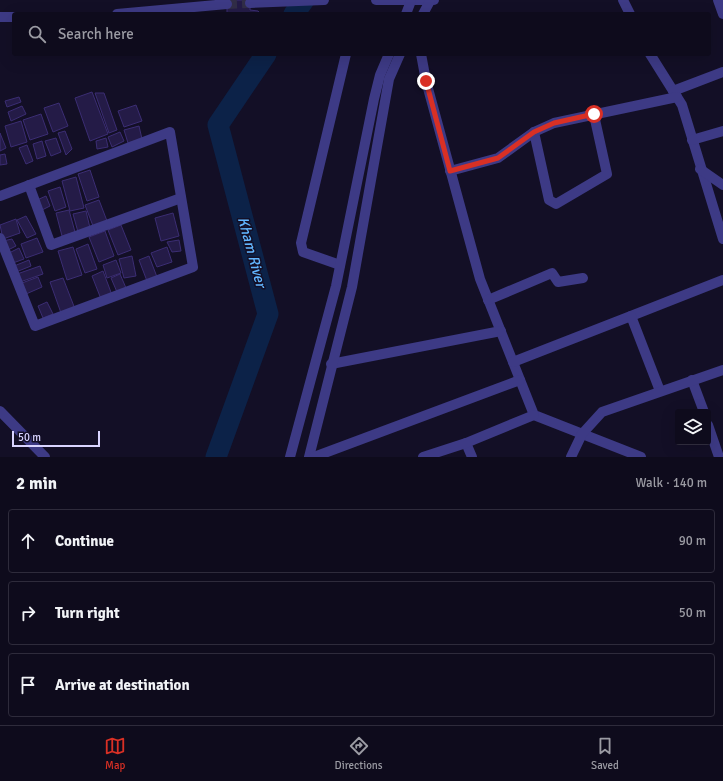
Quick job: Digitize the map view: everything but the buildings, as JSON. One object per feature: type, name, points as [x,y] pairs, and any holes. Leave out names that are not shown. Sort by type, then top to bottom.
[{"type":"street","points":[[250,3],[268,1],[324,0]]},
{"type":"street","points":[[376,0],[432,1]]},
{"type":"street","points":[[622,0],[629,12]]},
{"type":"street","points":[[718,0],[723,14]]},
{"type":"street","points":[[407,12],[411,1]]},
{"type":"street","points":[[424,12],[432,1]]},
{"type":"street","points":[[139,12],[227,4]]},
{"type":"street","points":[[0,17],[12,17]]},
{"type":"street","points":[[340,265],[303,252],[301,243],[346,56]]},
{"type":"street","points":[[290,457],[340,265],[380,75],[387,56]]},
{"type":"street","points":[[308,457],[352,287],[389,79],[399,56]]},
{"type":"street","points":[[421,56],[426,81],[480,279],[534,415]]},
{"type":"street","points":[[651,56],[682,105],[700,169],[723,240]]},
{"type":"street","points":[[450,171],[498,158],[534,132],[554,123],[675,94],[723,72]]},
{"type":"street","points":[[534,132],[549,200],[556,204],[607,174],[594,114]]},
{"type":"street","points":[[692,140],[723,131]]},
{"type":"street","points":[[0,196],[170,132],[193,267],[35,326],[0,238]]},
{"type":"street","points":[[700,169],[723,185]]},
{"type":"street","points":[[29,185],[51,245],[181,198]]},
{"type":"street","points":[[488,300],[552,273],[558,282],[583,278]]},
{"type":"street","points":[[513,362],[723,280]]},
{"type":"street","points":[[631,316],[660,391]]},
{"type":"street","points":[[331,364],[501,331]]},
{"type":"street","points":[[571,457],[582,434],[602,412],[723,370]]},
{"type":"street","points":[[314,457],[520,380]]},
{"type":"street","points":[[692,380],[703,409]]},
{"type":"street","points":[[0,411],[45,457]]},
{"type":"street","points":[[423,457],[466,443],[534,415],[641,457]]},
{"type":"street","points":[[711,434],[719,457]]},
{"type":"street","points":[[466,443],[472,457]]},
{"type":"waterway","name":"Kham River","points":[[295,12],[304,0]]},
{"type":"waterway","name":"Kham River","points":[[216,457],[268,314],[218,125],[265,56]]},
{"type":"tunnel","points":[[227,4],[250,3]]},
{"type":"route","points":[[426,81],[450,171],[498,158],[534,132],[554,123],[594,114]]}]
